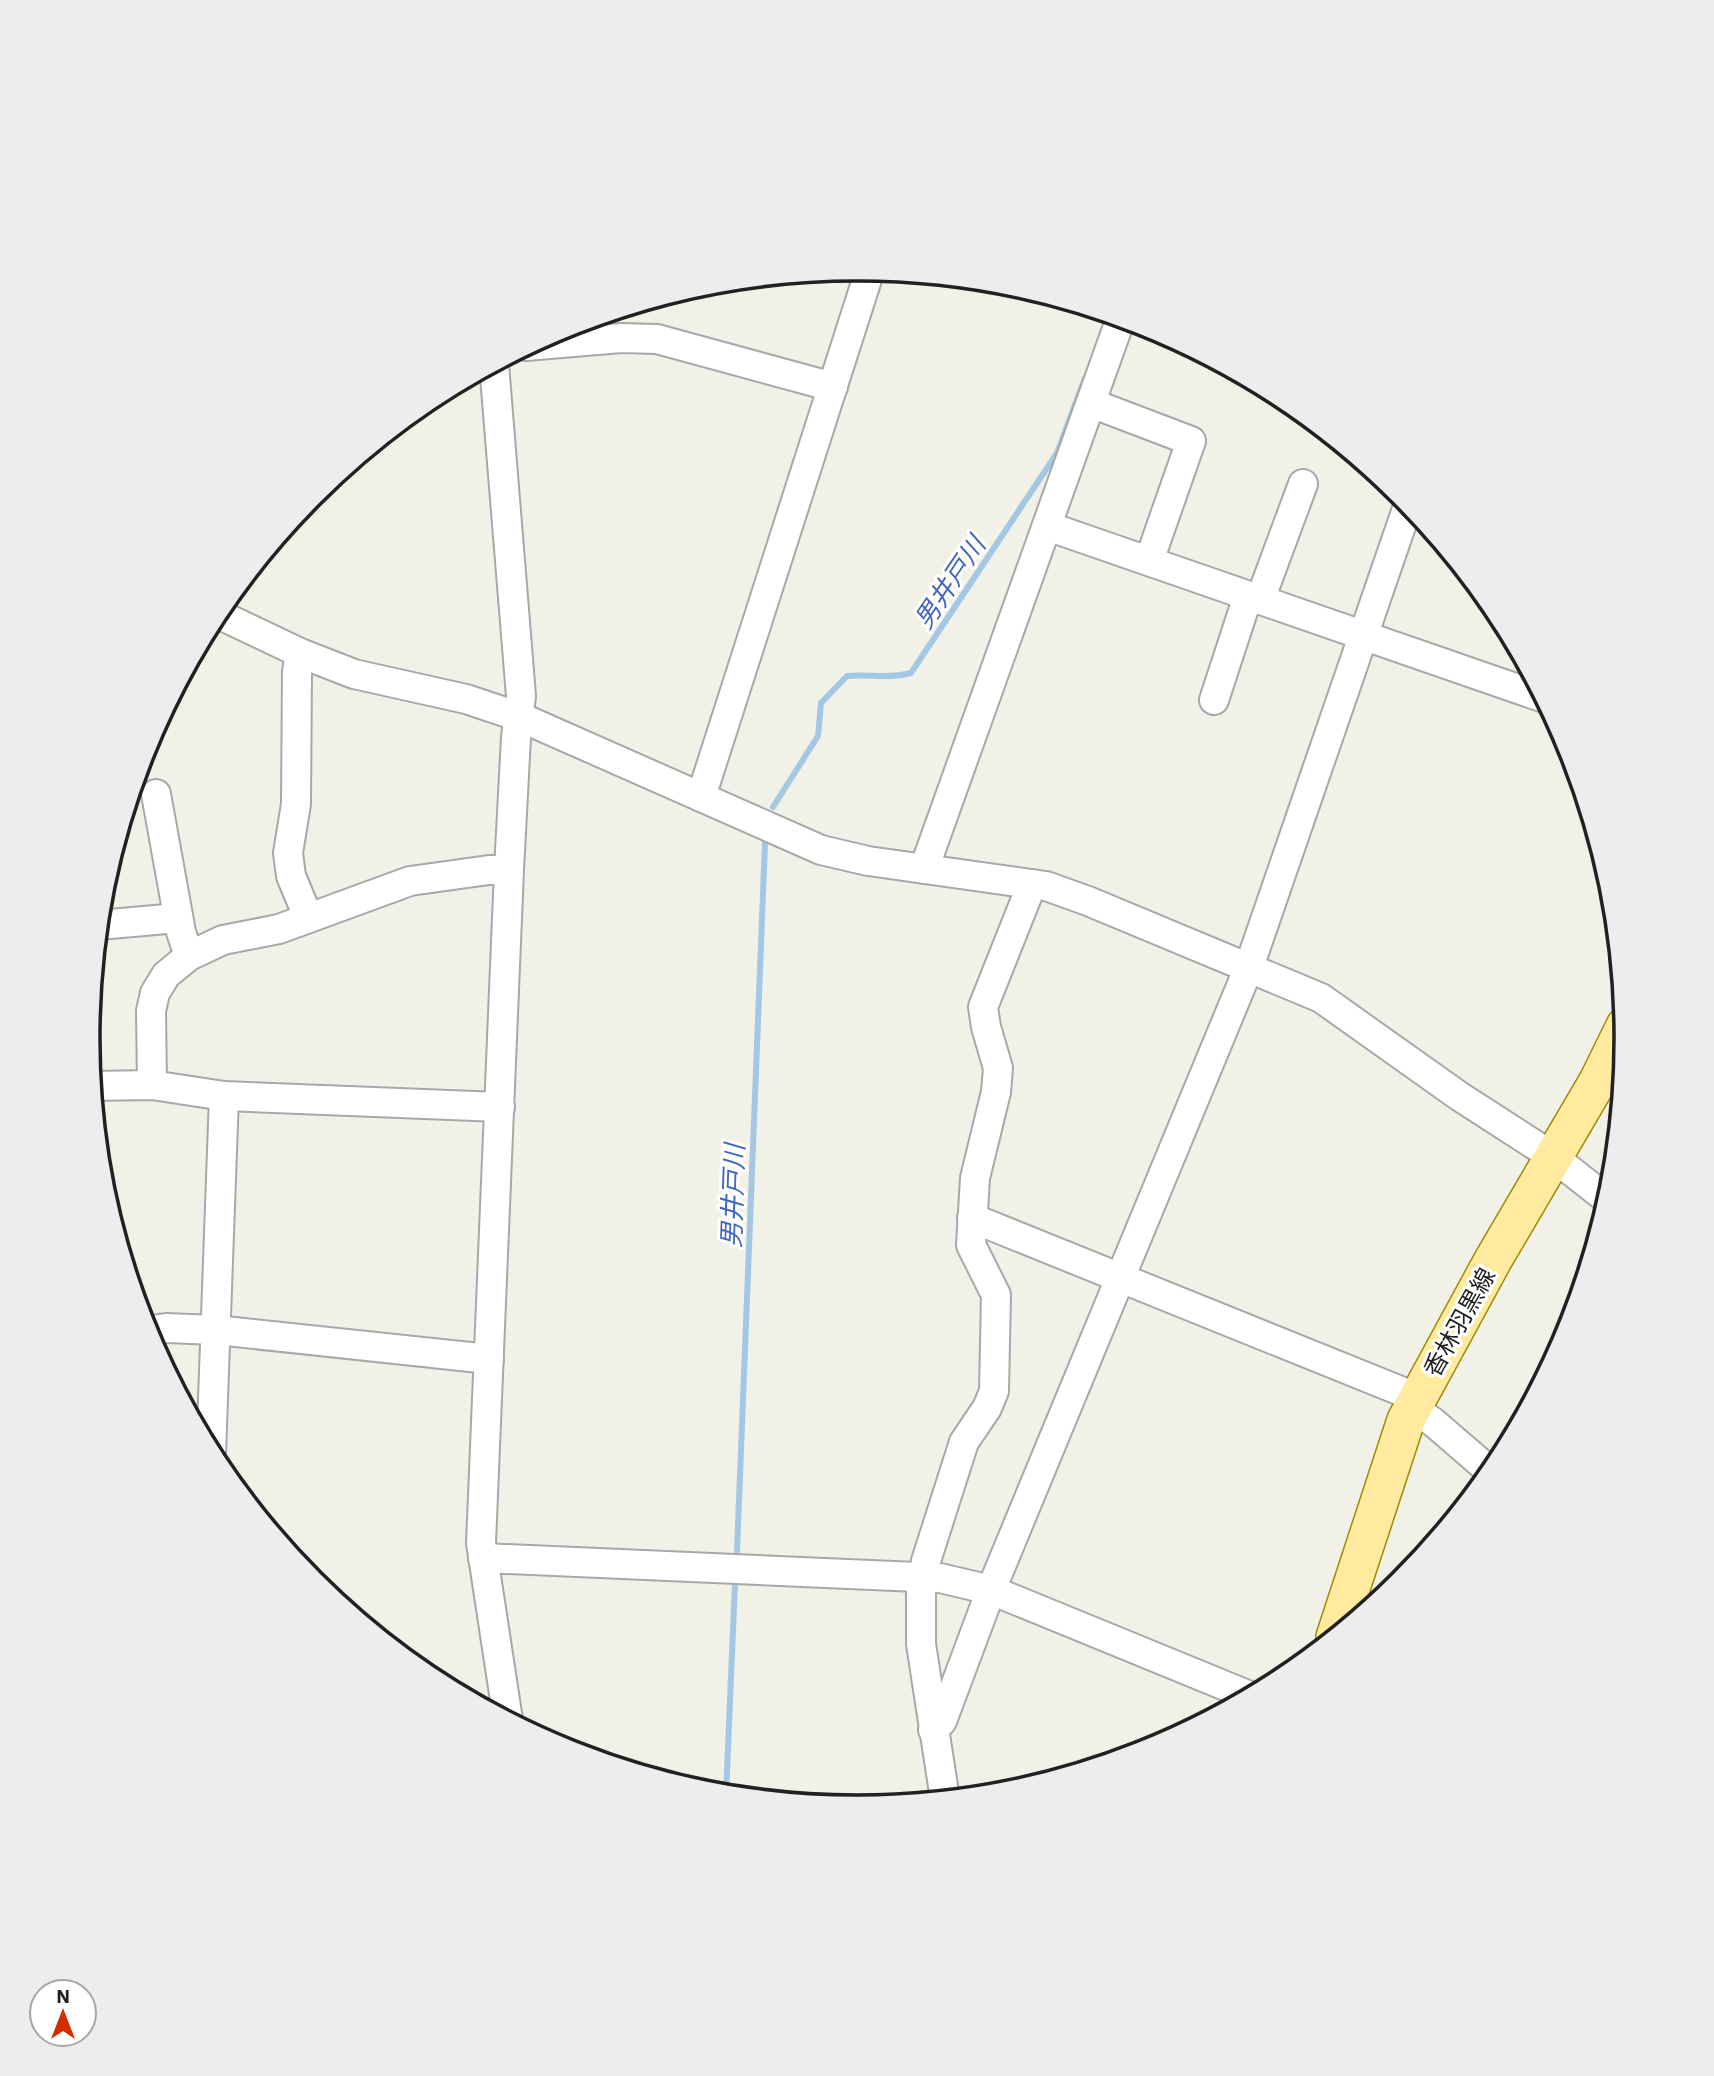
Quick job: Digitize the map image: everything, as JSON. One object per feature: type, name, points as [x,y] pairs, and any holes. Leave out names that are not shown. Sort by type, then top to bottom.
[{"type":"main road","name":"香林羽黒線","points":[[1341,1620],[1406,1420],[1614,1049]]},
{"type":"street","points":[[701,797],[866,281]]},
{"type":"street","points":[[924,869],[1118,327]]},
{"type":"street","points":[[555,344],[621,338],[657,339],[833,387]]},
{"type":"street","points":[[495,373],[521,696],[516,737],[509,870],[481,1543],[506,1709]]},
{"type":"street","points":[[1091,403],[1191,441],[1149,561]]},
{"type":"street","points":[[1214,700],[1303,484]]},
{"type":"street","points":[[933,1730],[942,1721],[991,1590],[1249,967],[1404,516]]},
{"type":"street","points":[[1047,526],[1531,694]]},
{"type":"street","points":[[226,618],[300,653],[354,674],[466,699],[520,717],[821,850],[856,859],[1060,890],[1249,967],[1321,998],[1459,1096],[1552,1156],[1598,1192]]},
{"type":"street","points":[[300,653],[296,804],[288,853],[291,876],[308,917]]},
{"type":"street","points":[[156,794],[178,916],[189,956]]},
{"type":"street","points":[[152,1085],[150,1012],[155,993],[166,975],[189,956],[223,940],[279,929],[410,881],[489,870],[509,870]]},
{"type":"street","points":[[943,1790],[921,1644],[920,1593],[923,1575],[964,1442],[987,1408],[994,1391],[996,1295],[971,1245],[975,1178],[996,1091],[998,1068],[983,1007],[1032,884]]},
{"type":"street","points":[[108,924],[178,916]]},
{"type":"street","points":[[101,1086],[152,1085],[224,1097],[500,1107]]},
{"type":"street","points":[[212,1434],[224,1097]]},
{"type":"street","points":[[972,1218],[1415,1403],[1483,1464]]},
{"type":"street","points":[[158,1329],[216,1330],[489,1359]]},
{"type":"street","points":[[483,1558],[923,1575],[991,1590],[1240,1692]]},
{"type":"waterway","name":"男井戸川","points":[[773,807],[818,736],[821,703],[847,676],[895,676],[911,673],[1057,453],[1085,378]]},
{"type":"waterway","name":"男井戸川","points":[[737,1551],[765,843]]},
{"type":"waterway","name":"男井戸川","points":[[726,1784],[735,1583]]}]
